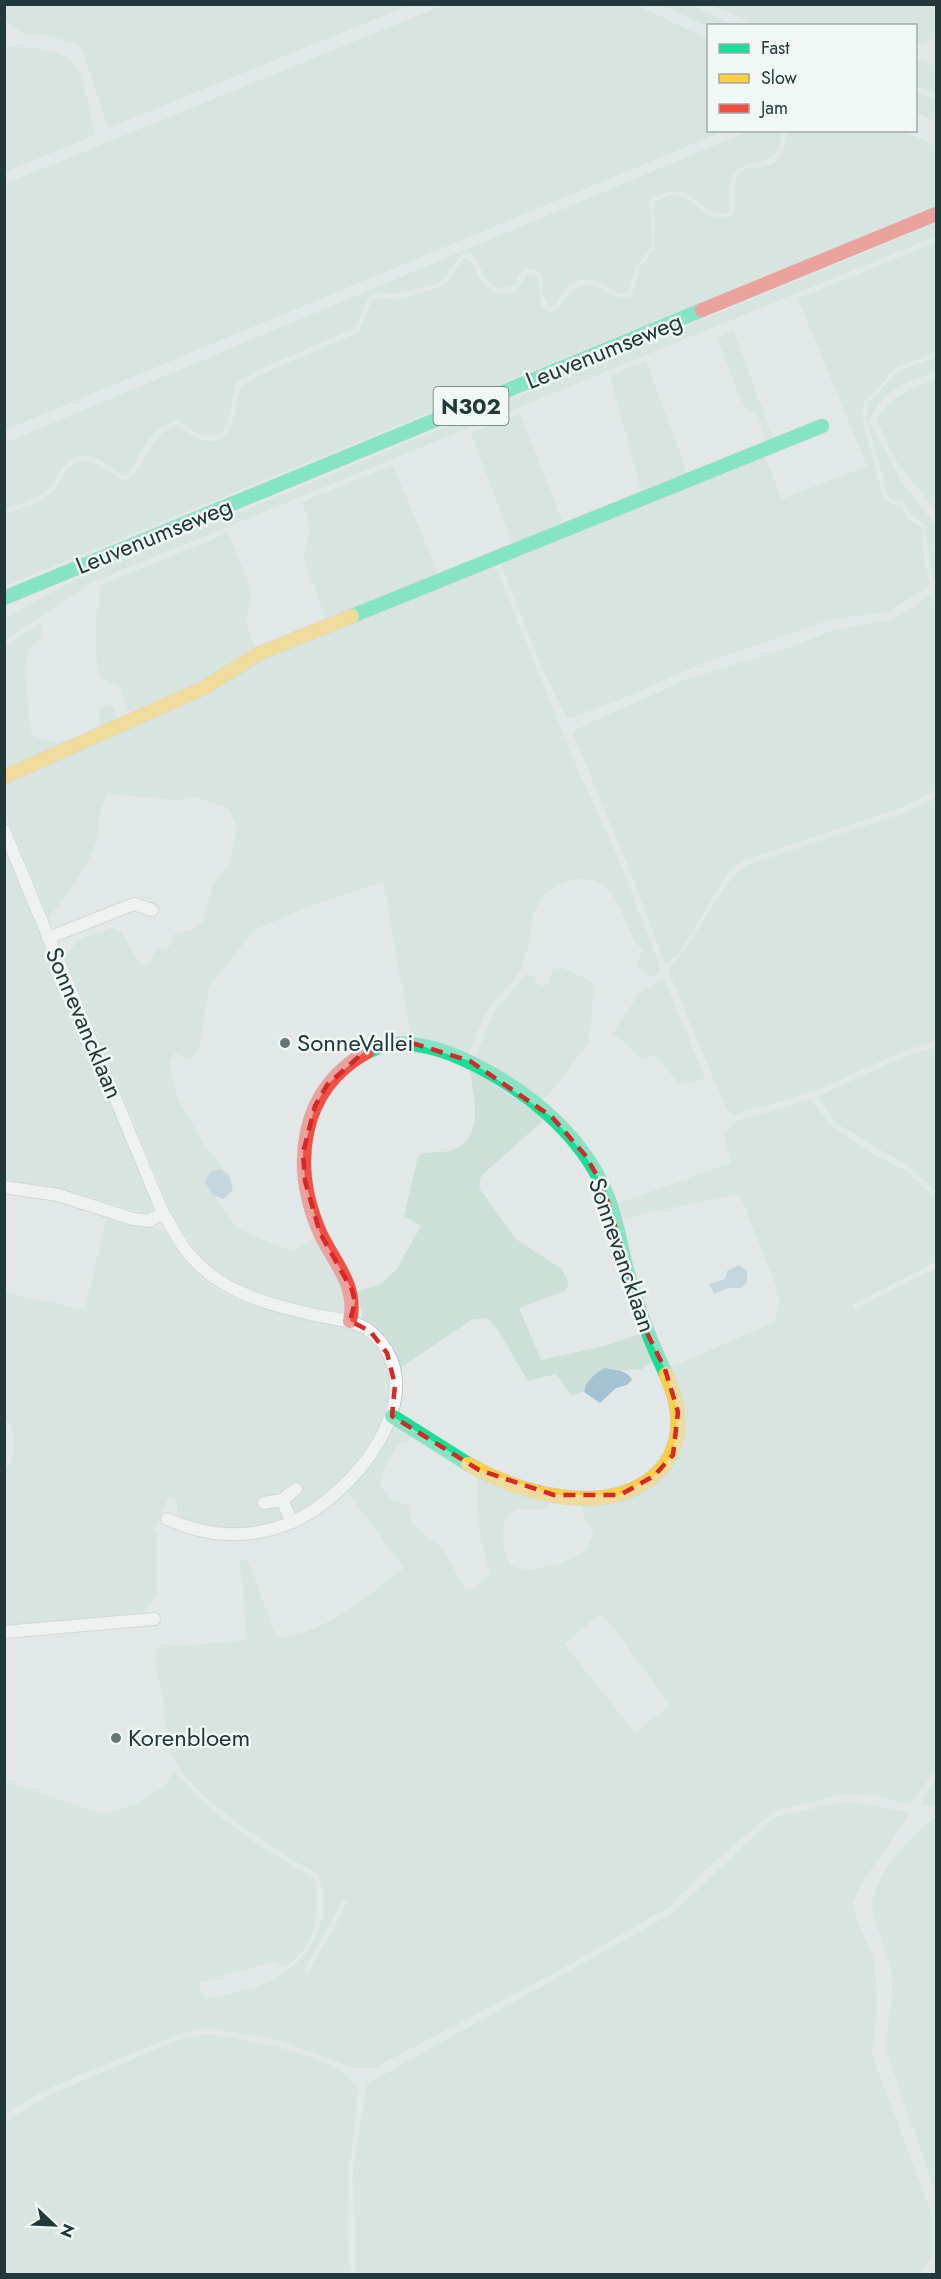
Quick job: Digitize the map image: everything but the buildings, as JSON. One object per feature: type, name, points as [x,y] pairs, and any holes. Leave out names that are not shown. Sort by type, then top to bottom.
[{"type":"street","name":"Leuvenumseweg","points":[[4,598],[936,214]]},
{"type":"street","points":[[4,777],[206,687],[258,654],[822,426]]},
{"type":"street","name":"Sonnevancklaan","points":[[5,831],[163,1213],[189,1255],[210,1276],[262,1301],[350,1321],[370,1331],[387,1353],[395,1385],[392,1416],[369,1458],[324,1503],[292,1522],[249,1534],[225,1534],[200,1532],[167,1519]]},
{"type":"street","points":[[48,938],[134,904],[152,910]]},
{"type":"street","name":"Sonnevancklaan","points":[[350,1321],[355,1302],[352,1290],[320,1233],[305,1181],[303,1153],[315,1106],[327,1085],[347,1065],[381,1045],[412,1043],[426,1045],[470,1060],[505,1082],[567,1131],[603,1186],[646,1331],[674,1392],[679,1428],[673,1455],[642,1485],[620,1495],[592,1498],[554,1495],[508,1483],[479,1470],[392,1416]]},
{"type":"street","points":[[4,1187],[58,1195],[133,1219],[149,1221],[163,1213]]},
{"type":"street","points":[[264,1503],[282,1500],[296,1489]]},
{"type":"street","points":[[282,1500],[292,1522]]},
{"type":"street","points":[[4,1632],[154,1619]]},
{"type":"highlighted area","points":[[412,1043],[470,1061],[552,1117],[585,1155],[603,1186],[646,1331],[665,1369],[678,1412],[673,1455],[654,1476],[620,1495],[554,1495],[479,1470],[392,1416],[395,1385],[387,1353],[370,1331],[350,1321],[355,1302],[352,1290],[320,1233],[305,1181],[303,1153],[315,1106],[327,1085],[364,1052],[381,1045]]},
{"type":"green space","points":[[4,5],[410,5],[108,128],[82,50],[77,44],[42,34],[23,34],[5,19]]},
{"type":"green space","points":[[444,5],[636,5],[707,39],[707,132],[722,132],[5,430],[5,184]]},
{"type":"green space","points":[[662,5],[691,5],[731,24],[707,24],[707,27]]},
{"type":"green space","points":[[713,5],[936,5],[936,38],[917,46],[917,24],[753,24]]},
{"type":"green space","points":[[5,47],[50,51],[64,56],[74,64],[86,91],[95,135],[5,172]]},
{"type":"green space","points":[[917,58],[936,66],[936,93],[917,85]]},
{"type":"green space","points":[[917,92],[936,100],[936,122],[917,113]]},
{"type":"green space","points":[[747,132],[783,132],[774,155],[768,160],[747,164],[733,176],[730,185],[729,212],[709,211],[687,194],[678,191],[650,199],[652,246],[636,267],[628,292],[620,294],[592,280],[577,280],[564,290],[558,302],[550,308],[543,296],[543,276],[536,270],[526,268],[517,277],[515,285],[498,289],[485,277],[471,253],[462,253],[443,280],[436,284],[396,294],[377,292],[368,298],[355,328],[260,369],[236,383],[228,421],[218,435],[198,433],[178,420],[161,428],[148,441],[129,474],[125,476],[93,457],[79,456],[67,463],[44,493],[5,508],[5,443]]},
{"type":"green space","points":[[788,132],[904,132],[936,146],[936,206],[5,586],[5,513],[38,502],[48,496],[74,464],[80,461],[92,462],[125,480],[138,469],[159,437],[177,425],[197,438],[210,441],[220,440],[231,426],[241,386],[262,374],[358,333],[372,301],[378,297],[397,300],[446,284],[463,258],[473,262],[483,283],[495,293],[510,293],[517,289],[527,274],[538,277],[542,307],[550,313],[560,306],[575,288],[580,286],[599,287],[620,298],[632,296],[639,269],[655,248],[654,202],[668,196],[679,196],[688,199],[711,216],[732,215],[735,184],[739,175],[745,169],[772,164],[778,159]]},
{"type":"green space","points":[[936,223],[936,236],[88,584],[5,640],[5,618],[73,581]]},
{"type":"green space","points":[[936,242],[936,352],[895,368],[873,395],[864,401],[862,417],[883,496],[892,504],[900,505],[908,519],[921,526],[929,586],[889,612],[832,619],[696,666],[622,699],[567,719],[539,661],[501,564],[764,454],[782,499],[867,466],[798,299]]},
{"type":"green space","points":[[734,331],[773,438],[766,441],[758,416],[747,409],[740,398],[717,338]]},
{"type":"green space","points":[[936,357],[936,371],[896,388],[874,410],[869,421],[902,482],[935,525],[936,578],[933,581],[924,523],[911,516],[903,501],[893,500],[887,494],[866,416],[868,403],[897,372]]},
{"type":"green space","points":[[646,361],[687,472],[641,491],[610,376]]},
{"type":"green space","points":[[936,379],[936,511],[895,459],[877,420],[895,399]]},
{"type":"green space","points":[[520,414],[563,522],[513,545],[471,433]]},
{"type":"green space","points":[[393,465],[439,576],[327,621],[305,563],[304,555],[310,529],[302,502]]},
{"type":"green space","points":[[228,533],[247,579],[251,596],[246,621],[256,651],[204,684],[129,712],[120,687],[100,677],[96,655],[96,631],[101,585]]},
{"type":"green space","points":[[495,565],[578,770],[622,867],[660,967],[659,973],[652,978],[636,964],[643,950],[630,933],[612,894],[604,886],[586,879],[563,883],[541,899],[536,909],[526,957],[521,969],[491,1006],[482,1021],[471,1050],[467,1053],[411,1037],[383,882],[315,904],[254,930],[209,987],[199,1047],[194,1057],[187,1058],[175,1053],[169,1063],[178,1099],[203,1143],[229,1175],[224,1171],[213,1194],[238,1229],[291,1251],[317,1237],[337,1273],[348,1310],[342,1313],[257,1293],[240,1286],[213,1268],[196,1249],[172,1213],[64,955],[82,938],[112,928],[120,931],[141,965],[150,963],[155,951],[170,946],[174,934],[191,930],[203,921],[213,884],[230,862],[237,826],[228,808],[196,797],[176,800],[107,794],[91,854],[75,882],[49,917],[5,813],[4,783],[261,658]]},
{"type":"green space","points":[[931,593],[936,604],[936,790],[902,807],[745,860],[729,871],[680,952],[667,963],[664,961],[628,866],[573,734],[577,729],[685,680],[794,646],[836,629],[891,620],[916,606]]},
{"type":"green space","points":[[42,622],[42,637],[29,649],[25,671],[31,734],[49,741],[66,740],[82,735],[100,728],[99,709],[110,704],[114,707],[118,723],[5,773],[5,647]]},
{"type":"green space","points":[[936,797],[936,1041],[901,1052],[813,1092],[733,1115],[726,1109],[668,969],[689,943],[716,900],[747,865],[904,813]]},
{"type":"green space","points":[[4,848],[152,1201],[152,1213],[149,1215],[80,1194],[5,1180]]},
{"type":"green space","points":[[563,968],[594,983],[589,1042],[548,1096],[539,1100],[477,1059],[477,1053],[493,1014],[525,975],[534,976],[536,983],[543,986],[549,983],[553,969]]},
{"type":"green space","points":[[664,979],[705,1078],[679,1085],[662,1062],[652,1055],[641,1058],[613,1033],[640,992]]},
{"type":"green space","points":[[936,1047],[936,1192],[911,1168],[836,1123],[819,1099],[820,1095],[904,1057]]},
{"type":"green space","points":[[469,1067],[545,1119],[481,1176],[479,1188],[516,1239],[562,1269],[569,1283],[565,1291],[519,1308],[541,1360],[608,1345],[642,1333],[655,1359],[640,1370],[625,1370],[611,1374],[585,1387],[584,1392],[571,1395],[556,1374],[528,1381],[498,1330],[487,1318],[471,1320],[397,1370],[387,1338],[363,1318],[357,1292],[381,1284],[396,1270],[421,1226],[404,1216],[418,1156],[422,1153],[455,1149],[471,1134],[475,1100]]},
{"type":"green space","points":[[810,1099],[833,1127],[874,1155],[908,1172],[936,1199],[936,1262],[852,1305],[855,1309],[936,1268],[936,1768],[911,1805],[876,1796],[847,1793],[774,1811],[706,1869],[669,1907],[558,1971],[374,2068],[354,2068],[279,2040],[208,2028],[179,2034],[80,2075],[45,2090],[5,2114],[5,1781],[103,1814],[136,1804],[164,1787],[174,1771],[204,1803],[239,1831],[314,1878],[317,1890],[314,1928],[303,1951],[294,1960],[284,1967],[275,1961],[198,1983],[205,1999],[239,1992],[271,1981],[298,1962],[317,1933],[322,1918],[324,1904],[318,1875],[240,1824],[220,1809],[186,1777],[168,1745],[162,1693],[156,1666],[156,1648],[247,1640],[240,1561],[248,1560],[277,1638],[295,1635],[329,1621],[360,1602],[404,1568],[347,1491],[372,1462],[392,1429],[399,1427],[413,1435],[409,1440],[401,1442],[387,1463],[382,1479],[385,1494],[392,1500],[409,1507],[412,1524],[444,1550],[464,1588],[473,1589],[491,1573],[481,1538],[477,1475],[552,1500],[545,1508],[514,1511],[505,1522],[504,1545],[511,1565],[539,1569],[586,1551],[594,1531],[584,1518],[582,1503],[593,1504],[677,1457],[669,1368],[775,1322],[779,1302],[776,1286],[739,1194],[619,1219],[613,1205],[731,1163],[724,1133],[735,1122]],"holes":[[[599,1615],[607,1619],[670,1705],[635,1733],[564,1644]],[[343,1900],[347,1901],[335,1927],[307,1973],[304,1971]]]},
{"type":"green space","points":[[107,1215],[165,1231],[195,1273],[208,1284],[231,1297],[271,1311],[340,1326],[360,1333],[376,1346],[388,1371],[389,1404],[372,1445],[358,1464],[324,1497],[288,1518],[244,1529],[199,1526],[181,1516],[177,1511],[177,1500],[169,1496],[154,1531],[158,1534],[157,1594],[142,1615],[5,1626],[4,1473],[13,1452],[13,1437],[5,1416],[5,1293],[85,1310]]},
{"type":"green space","points":[[936,1779],[936,1806],[922,1805],[922,1801]]},
{"type":"green space","points":[[847,1801],[907,1812],[907,1818],[863,1881],[853,1903],[857,1921],[873,1956],[877,2011],[872,2054],[932,2215],[932,2256],[920,2273],[355,2274],[353,2168],[367,2084],[673,1913],[775,1817]]},
{"type":"green space","points":[[936,1817],[936,2196],[887,2052],[892,1992],[891,1974],[874,1917],[873,1904],[876,1890],[892,1861],[914,1836]]},
{"type":"green space","points":[[207,2034],[267,2045],[314,2058],[350,2078],[359,2091],[349,2169],[348,2234],[351,2274],[5,2274],[5,2122],[47,2096],[180,2039]]},
{"type":"water","points":[[220,1169],[229,1175],[233,1190],[224,1199],[213,1195],[205,1182],[210,1172]]},
{"type":"water","points":[[739,1265],[747,1271],[747,1282],[741,1288],[729,1288],[714,1294],[709,1284],[725,1279],[727,1271]]},
{"type":"water","points":[[605,1368],[624,1372],[632,1380],[627,1385],[616,1388],[600,1403],[584,1392],[594,1375]]},
{"type":"traffic: fast","points":[[4,598],[702,310]]},
{"type":"traffic: fast","points":[[352,616],[822,426]]},
{"type":"traffic: fast","points":[[367,1052],[378,1047],[403,1044],[428,1047],[452,1054],[485,1070],[528,1097],[565,1131],[595,1171],[606,1193],[634,1295],[666,1374]]},
{"type":"traffic: fast","points":[[392,1416],[468,1464]]},
{"type":"traffic: slow","points":[[4,777],[206,687],[258,654],[352,616]]},
{"type":"traffic: slow","points":[[468,1464],[514,1485],[539,1493],[564,1497],[593,1498],[620,1494],[642,1485],[660,1470],[672,1452],[678,1429],[676,1403],[666,1374]]},
{"type":"traffic: jam","points":[[702,310],[936,214]]},
{"type":"traffic: jam","points":[[350,1321],[352,1308],[348,1285],[320,1233],[311,1208],[304,1156],[307,1132],[315,1108],[327,1087],[344,1068],[367,1052]]},
{"type":"place","name":"SonneVallei","points":[[285,1043]]},
{"type":"place","name":"Korenbloem","points":[[116,1738]]}]
